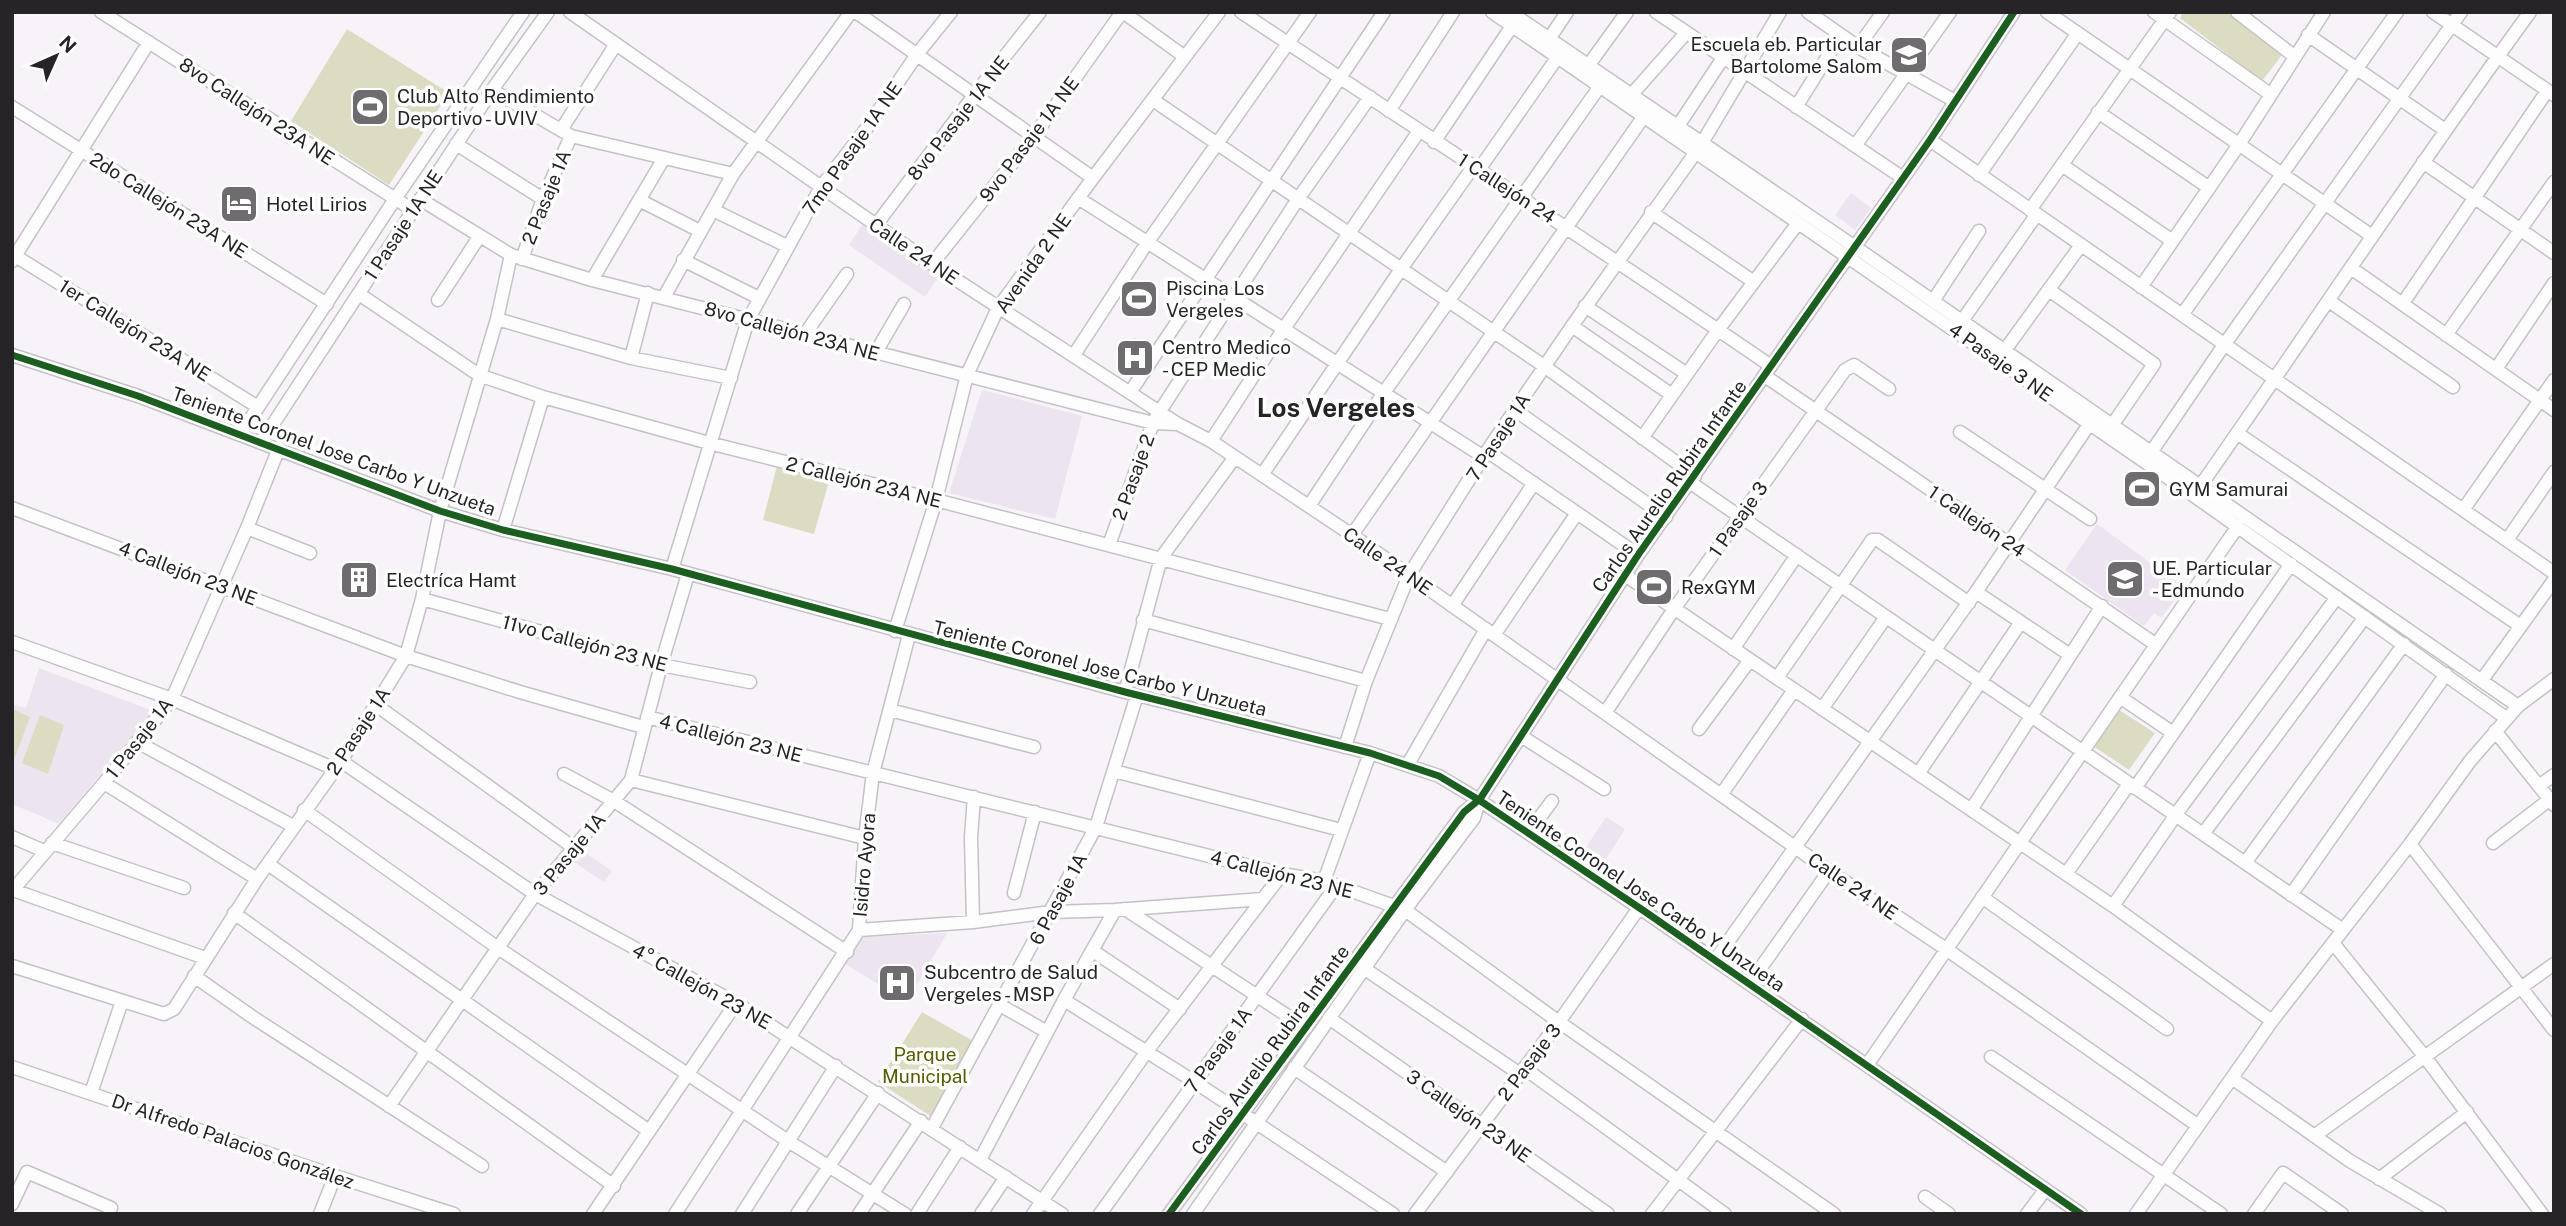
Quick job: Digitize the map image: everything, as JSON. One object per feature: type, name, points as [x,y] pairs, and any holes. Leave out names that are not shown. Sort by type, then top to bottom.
[{"type":"street","name":"8vo Callejón 23A NE","points":[[101,12],[395,199],[417,204],[517,257],[592,280],[1153,424],[1178,424]]},
{"type":"street","name":"1 Pasaje 1A NE","points":[[242,433],[395,199],[523,12]]},
{"type":"street","name":"1 Pasaje 1A NE","points":[[262,441],[492,90],[548,12]]},
{"type":"street","name":"Calle 24 NE","points":[[570,12],[932,264],[1178,424],[1211,441],[1352,535],[1829,871],[1946,949],[2197,1125]]},
{"type":"street","points":[[664,297],[733,174],[854,12],[918,53],[1093,178]]},
{"type":"street","name":"7mo Pasaje 1A NE","points":[[672,569],[748,320],[759,298],[821,187],[951,12]]},
{"type":"street","name":"8vo Pasaje 1A NE","points":[[876,225],[1040,12]]},
{"type":"street","points":[[1123,12],[1185,57]]},
{"type":"street","name":"9vo Pasaje 1A NE","points":[[932,264],[1034,136],[1123,12]]},
{"type":"street","name":"Avenida 2 NE","points":[[895,631],[936,499],[967,375],[998,308],[1219,12]]},
{"type":"street","name":"1 Callejón 24","points":[[1241,12],[1718,330],[1816,410],[2155,644]]},
{"type":"street","points":[[1074,355],[1147,243],[1310,12]]},
{"type":"street","points":[[1131,391],[1384,12]]},
{"type":"street","points":[[1389,111],[1453,12]]},
{"type":"street","name":"4 Pasaje 3 NE","points":[[1492,12],[1600,86],[1678,126],[1699,147],[1798,223],[1933,301],[2518,706]]},
{"type":"street","name":"4 Pasaje 3 NE","points":[[1510,12],[1588,66],[1644,116],[1699,147],[1852,252],[2506,719]]},
{"type":"street","points":[[1549,39],[1567,12]]},
{"type":"street","points":[[1588,66],[1627,12]]},
{"type":"street","points":[[1656,12],[1903,178]]},
{"type":"street","name":"7 Pasaje 1A","points":[[1345,747],[1366,681],[1409,575],[1544,366],[1699,147],[1780,12]]},
{"type":"street","points":[[1858,47],[1883,12]]},
{"type":"street","points":[[1854,146],[1950,12]]},
{"type":"street","name":"Carlos Aurelio Rubira Infante","points":[[1193,1214],[1365,969],[1464,812],[1479,800],[1638,555],[1930,140],[2014,12]]},
{"type":"street","points":[[2047,12],[2372,236]]},
{"type":"street","points":[[2237,12],[2294,56]]},
{"type":"street","points":[[2141,286],[2324,12]]},
{"type":"street","points":[[2182,315],[2397,12]]},
{"type":"street","points":[[2403,303],[2550,93],[2433,12]]},
{"type":"street","points":[[2152,451],[2224,345],[2461,12]]},
{"type":"street","points":[[2201,485],[2445,130],[2530,12]]},
{"type":"street","points":[[1815,14],[1858,47],[1955,101]]},
{"type":"street","points":[[1962,321],[2163,15],[2270,94]]},
{"type":"street","points":[[1434,142],[1513,26]]},
{"type":"street","points":[[1628,99],[1686,33]]},
{"type":"street","points":[[1979,175],[2078,33]]},
{"type":"street","points":[[1796,107],[1841,35]]},
{"type":"street","points":[[2308,35],[2445,130]]},
{"type":"street","points":[[13,257],[83,151],[149,42]]},
{"type":"street","name":"2 Pasaje 1A","points":[[12,966],[167,1014],[176,1006],[234,913],[338,765],[406,656],[422,599],[440,511],[479,375],[517,257],[543,198],[566,133],[616,44]]},
{"type":"street","points":[[1262,475],[1401,269],[1558,58]]},
{"type":"street","points":[[1678,126],[1723,58]]},
{"type":"street","points":[[1309,506],[1383,394],[1600,86]]},
{"type":"street","points":[[492,90],[566,133],[733,174]]},
{"type":"street","name":"2 Pasaje 2","points":[[1109,545],[1160,411],[1298,199],[1370,97]]},
{"type":"street","points":[[1153,100],[1544,366],[1642,438],[1740,517],[2343,930]]},
{"type":"street","name":"2do Callejón 23A NE","points":[[12,107],[327,304]]},
{"type":"street","points":[[2098,112],[2208,187]]},
{"type":"street","points":[[1352,535],[1644,116]]},
{"type":"street","points":[[1211,441],[1419,131]]},
{"type":"street","points":[[1930,140],[2554,573]]},
{"type":"street","points":[[456,145],[543,198]]},
{"type":"street","points":[[592,280],[664,158]]},
{"type":"street","points":[[2423,162],[2554,253]]},
{"type":"street","points":[[2062,166],[2171,240]]},
{"type":"street","points":[[2446,335],[2554,182]]},
{"type":"street","points":[[1078,198],[1383,394],[1534,483],[1638,555]]},
{"type":"street","points":[[639,200],[700,231]]},
{"type":"street","points":[[713,210],[787,246]]},
{"type":"street","points":[[1651,212],[1754,282]]},
{"type":"street","points":[[1642,438],[1798,223]]},
{"type":"street","points":[[1933,301],[1979,231]]},
{"type":"street","points":[[438,300],[479,237]]},
{"type":"street","points":[[2005,350],[2081,245]]},
{"type":"street","name":"1er Callejón 23A NE","points":[[13,257],[258,407]]},
{"type":"street","points":[[684,260],[759,298]]},
{"type":"street","points":[[2351,268],[2554,410]]},
{"type":"street","points":[[804,334],[847,274]]},
{"type":"street","points":[[2496,369],[2554,283]]},
{"type":"street","points":[[2049,290],[2154,364],[2113,424]]},
{"type":"street","points":[[631,358],[648,293]]},
{"type":"street","name":"2 Callejón 23A NE","points":[[359,294],[479,375],[543,397],[709,443],[936,499],[1391,619]]},
{"type":"street","points":[[2329,300],[2453,387]]},
{"type":"street","points":[[876,352],[904,304]]},
{"type":"street","points":[[1586,306],[1687,374]]},
{"type":"street","points":[[497,319],[631,358],[731,378]]},
{"type":"street","points":[[1572,326],[1672,395]]},
{"type":"street","name":"Teniente Coronel Jose Carbo Y Unzueta","points":[[12,355],[242,433],[440,511],[503,530],[672,569],[909,635],[1370,753],[1439,776],[1479,800],[1802,1019],[2081,1214]]},
{"type":"street","name":"1 Pasaje 3","points":[[1605,713],[1674,609],[1846,370],[1854,365],[1889,389]]},
{"type":"street","points":[[2463,510],[2554,380]]},
{"type":"street","points":[[503,530],[543,397]]},
{"type":"street","points":[[1515,410],[1666,517]]},
{"type":"street","points":[[1715,960],[1973,597],[2090,424]]},
{"type":"street","points":[[1960,432],[2090,519]]},
{"type":"street","points":[[2237,433],[2519,625]]},
{"type":"street","name":"1 Pasaje 1A","points":[[13,890],[172,699],[279,448]]},
{"type":"street","points":[[1161,558],[1235,457]]},
{"type":"street","points":[[2507,541],[2554,472]]},
{"type":"street","points":[[1452,606],[1534,483]]},
{"type":"street","name":"4 Callejón 23 NE","points":[[12,508],[406,656],[520,692],[873,773],[1330,884],[1401,908],[1714,1132],[1834,1214]]},
{"type":"street","points":[[1408,764],[1490,632],[1577,513]]},
{"type":"street","points":[[1867,1065],[2238,526]]},
{"type":"street","points":[[247,528],[310,553]]},
{"type":"street","points":[[1777,678],[1872,540],[1878,540],[1973,597],[2021,622],[2070,656]]},
{"type":"street","points":[[1733,649],[1797,555]]},
{"type":"street","name":"6 Pasaje 1A","points":[[859,1214],[926,1125],[1000,1005],[1096,827],[1114,771],[1143,620],[1161,558]]},
{"type":"street","points":[[2066,874],[2173,733],[2291,564]]},
{"type":"street","name":"3 Pasaje 1A","points":[[389,1106],[535,894],[631,780],[688,574]]},
{"type":"street","points":[[1625,575],[2113,906],[2272,1021]]},
{"type":"street","points":[[2482,680],[2519,625],[2554,580]]},
{"type":"street","points":[[2113,906],[2337,597]]},
{"type":"street","name":"11vo Callejón 23 NE","points":[[422,599],[661,665],[750,682]]},
{"type":"street","points":[[1971,810],[2102,606]]},
{"type":"street","points":[[1822,709],[1886,617]]},
{"type":"street","points":[[2203,834],[2365,617]]},
{"type":"street","points":[[1143,620],[1366,681]]},
{"type":"street","points":[[1918,774],[2021,622]]},
{"type":"street","name":"Isidro Ayora","points":[[675,1214],[859,930],[865,838],[873,773],[909,635]]},
{"type":"street","points":[[12,642],[172,699],[338,765]]},
{"type":"street","points":[[2245,863],[2404,644]]},
{"type":"street","points":[[1699,729],[1750,660]]},
{"type":"street","points":[[2291,895],[2446,674]]},
{"type":"street","points":[[2136,1214],[2272,1021],[2495,731],[2518,706],[2554,679]]},
{"type":"street","points":[[1721,795],[1794,690]]},
{"type":"street","points":[[2120,696],[2173,733]]},
{"type":"street","points":[[376,705],[574,848]]},
{"type":"street","points":[[890,710],[1034,747]]},
{"type":"street","points":[[2493,842],[2552,803],[2495,731]]},
{"type":"street","points":[[1521,736],[1604,789]]},
{"type":"street","points":[[137,742],[293,826]]},
{"type":"street","name":"7 Pasaje 1A","points":[[1100,1214],[1257,996],[1330,884],[1341,830],[1370,753]]},
{"type":"street","name":"4° Callejón 23 NE","points":[[338,765],[535,894],[736,1003],[791,1036],[1062,1214]]},
{"type":"street","points":[[1114,771],[1341,830]]},
{"type":"street","points":[[564,774],[614,801],[847,952]]},
{"type":"street","points":[[2539,786],[2554,775]]},
{"type":"street","points":[[631,780],[865,838]]},
{"type":"street","points":[[104,783],[257,879]]},
{"type":"street","points":[[973,922],[971,837],[974,797]]},
{"type":"street","points":[[1528,833],[1552,801]]},
{"type":"street","points":[[304,810],[498,948],[788,1141],[905,1214]]},
{"type":"street","points":[[1014,893],[1035,812]]},
{"type":"street","points":[[12,837],[184,888]]},
{"type":"street","points":[[2410,844],[2554,1030]]},
{"type":"street","points":[[268,864],[649,1130]]},
{"type":"street","points":[[1749,983],[1829,871]]},
{"type":"street","points":[[1033,1214],[1147,1051],[1282,874]]},
{"type":"street","points":[[13,890],[205,958]]},
{"type":"street","points":[[1982,897],[2167,1029]]},
{"type":"street","points":[[859,930],[973,922],[1051,912],[1263,899]]},
{"type":"street","name":"Carlos Aurelio Rubira Infante","points":[[1169,1214],[1306,1028],[1401,908]]},
{"type":"street","name":"2 Pasaje 3","points":[[1415,1214],[1559,1022],[1639,908]]},
{"type":"street","points":[[979,1160],[1064,1000],[1120,909]]},
{"type":"street","points":[[1120,909],[1306,1028]]},
{"type":"street","points":[[234,913],[614,1186]]},
{"type":"street","points":[[2333,943],[2425,1057],[2542,1214]]},
{"type":"street","points":[[1093,951],[1180,1009]]},
{"type":"street","points":[[2314,1136],[2554,964]]},
{"type":"street","points":[[1365,969],[1522,1071],[1725,1214]]},
{"type":"street","points":[[194,976],[482,1166]]},
{"type":"street","points":[[1064,1000],[1195,1082],[1393,1214]]},
{"type":"street","points":[[91,1093],[122,1001]]},
{"type":"street","points":[[593,1214],[736,1003]]},
{"type":"street","points":[[1000,1005],[1047,1032]]},
{"type":"street","name":"3 Callejón 23 NE","points":[[1329,1018],[1608,1214]]},
{"type":"street","points":[[1652,1214],[1802,1019]]},
{"type":"street","points":[[1991,1057],[2221,1214]]},
{"type":"street","points":[[742,1214],[836,1066]]},
{"type":"street","name":"Dr Alfredo Palacios González","points":[[12,1067],[454,1214]]},
{"type":"street","points":[[1294,1068],[1447,1172]]},
{"type":"street","points":[[2232,1078],[2314,1136],[2440,1214]]},
{"type":"street","points":[[797,1214],[878,1093]]},
{"type":"street","points":[[2379,1178],[2467,1112]]},
{"type":"street","points":[[917,1214],[960,1147]]},
{"type":"street","points":[[12,1204],[27,1172],[111,1208]]},
{"type":"street","points":[[2254,1214],[2283,1173],[2342,1214]]},
{"type":"street","points":[[320,1214],[335,1176]]},
{"type":"street","points":[[981,1214],[1006,1177]]},
{"type":"street","points":[[2027,1214],[2045,1190]]},
{"type":"street","points":[[1925,1196],[1949,1214]]},
{"type":"shaded area","points":[[1851,193],[1871,208],[1855,230],[1835,215]]},
{"type":"shaded area","points":[[862,225],[938,277],[925,297],[849,245]]},
{"type":"shaded area","name":"Centro Medico - CEP Medic","points":[[1134,337],[1156,350],[1136,379],[1115,365]]},
{"type":"shaded area","points":[[982,390],[1082,416],[1055,519],[949,493]]},
{"type":"shaded area","name":"UE. Particular - Edmundo","points":[[2097,524],[2184,587],[2161,618],[2154,613],[2144,626],[2065,570]]},
{"type":"shaded area","points":[[39,668],[153,711],[59,824],[12,804],[12,704],[26,708]]},
{"type":"shaded area","points":[[1606,817],[1625,829],[1604,862],[1585,849]]},
{"type":"shaded area","points":[[580,849],[612,871],[604,882],[571,860]]},
{"type":"shaded area","name":"Subcentro de Salud Vergeles - MSP","points":[[947,933],[907,1002],[844,963],[859,937]]},
{"type":"green space","points":[[2183,12],[2226,12],[2282,55],[2262,81],[2180,18]]},
{"type":"green space","name":"Club Alto Rendimiento Deportivo - UVIV","points":[[347,29],[449,93],[389,185],[291,121]]},
{"type":"green space","name":"Piscina Los Vergeles","points":[[1134,281],[1157,298],[1145,316],[1120,300]]},
{"type":"green space","points":[[777,466],[829,481],[814,534],[763,520]]},
{"type":"green space","points":[[12,709],[30,717],[12,765]]},
{"type":"green space","points":[[2119,710],[2155,733],[2129,770],[2093,746]]},
{"type":"green space","points":[[40,715],[64,725],[48,774],[22,763]]},
{"type":"green space","name":"Parque Municipal","points":[[922,1012],[975,1042],[932,1117],[878,1082]]},
{"type":"cycle path","points":[[1169,1214],[1464,812],[1480,799],[1638,555],[1930,140],[2014,12]]},
{"type":"cycle path","points":[[12,355],[138,396],[440,511],[503,530],[672,569],[1125,692],[1370,753],[1439,776],[1647,913],[2081,1214]]},
{"type":"place","name":"Escuela eb. Particular Bartolome Salom","points":[[1909,55]]},
{"type":"place","name":"Club Alto Rendimiento Deportivo - UVIV","points":[[370,107]]},
{"type":"place","name":"Hotel Lirios","points":[[239,204]]},
{"type":"place","name":"Piscina Los Vergeles","points":[[1139,299]]},
{"type":"place","name":"Centro Medico - CEP Medic","points":[[1135,358]]},
{"type":"place","name":"GYM Samurai","points":[[2142,489]]},
{"type":"place","name":"UE. Particular - Edmundo","points":[[2125,579]]},
{"type":"place","name":"Electríca Hamt","points":[[359,580]]},
{"type":"place","name":"RexGYM","points":[[1654,587]]},
{"type":"place","name":"Subcentro de Salud Vergeles - MSP","points":[[897,983]]},
{"type":"district","name":"Los Vergeles","points":[[1336,407]]}]
